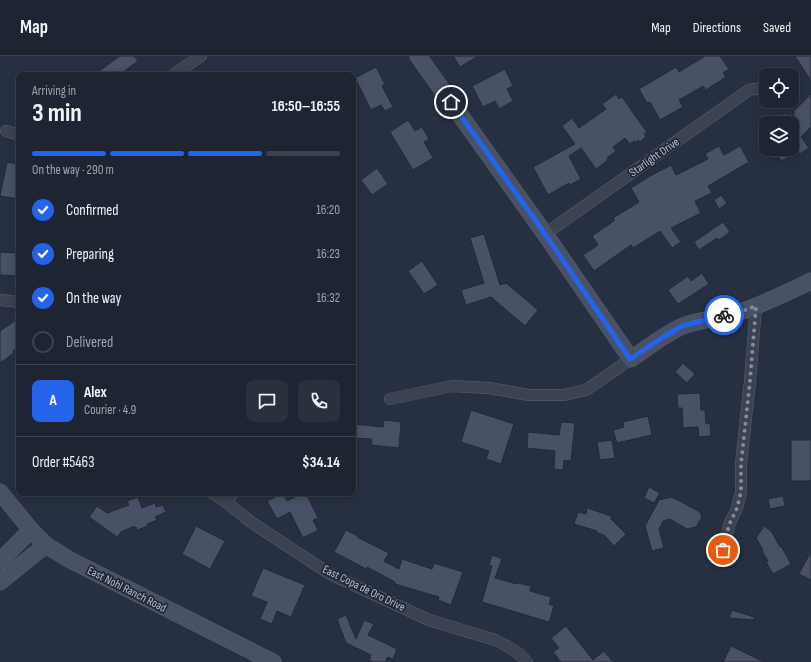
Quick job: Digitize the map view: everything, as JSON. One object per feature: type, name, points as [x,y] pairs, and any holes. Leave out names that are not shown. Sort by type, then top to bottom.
[{"type":"street","points":[[177,72],[201,56]]},
{"type":"street","points":[[418,56],[545,234],[630,359]]},
{"type":"street","name":"Starlight Drive","points":[[545,234],[749,90],[759,88]]},
{"type":"street","points":[[6,131],[16,133]]},
{"type":"street","points":[[390,399],[452,386],[489,388],[529,395],[564,395],[586,390],[630,359],[682,326],[714,317],[740,312],[769,301],[811,281]]},
{"type":"street","points":[[0,300],[16,302]]},
{"type":"street","points":[[723,552],[729,525],[737,508],[741,492],[741,464],[756,306]]},
{"type":"street","name":"East Nohl Ranch Road","points":[[0,492],[31,530],[46,545],[70,560],[273,662]]},
{"type":"street","name":"East Copa de Oro Drive","points":[[217,496],[251,522],[330,574],[429,620],[495,640],[518,653],[527,662]]},
{"type":"street","points":[[226,502],[231,496]]},
{"type":"street","points":[[0,561],[31,530]]},
{"type":"street","points":[[0,582],[46,545]]},
{"type":"building","points":[[120,56],[134,56],[138,61],[123,72],[98,72]]},
{"type":"building","points":[[453,56],[478,56],[460,67]]},
{"type":"building","points":[[705,56],[720,56],[729,69],[723,73],[726,77],[706,90],[703,86],[679,100],[683,107],[660,120],[650,102],[647,103],[639,89],[676,67],[679,72]]},
{"type":"building","points":[[795,56],[811,56],[811,81]]},
{"type":"building","points":[[376,67],[385,84],[382,86],[393,107],[385,111],[381,105],[371,110],[356,77]]},
{"type":"building","points":[[505,69],[513,86],[507,89],[513,101],[499,109],[495,101],[483,107],[472,86]]},
{"type":"building","points":[[616,94],[619,99],[622,97],[647,132],[644,134],[646,137],[640,142],[638,140],[635,143],[634,141],[630,144],[625,138],[613,147],[616,151],[607,158],[608,160],[596,169],[581,148],[569,156],[581,179],[570,185],[569,183],[548,195],[533,167],[575,144],[562,126],[572,118],[579,128],[606,109],[602,104]]},
{"type":"building","points":[[811,94],[811,127],[801,137],[809,148],[800,154],[799,116],[794,116],[794,111],[799,108],[799,106]]},
{"type":"building","points":[[408,120],[415,131],[422,127],[429,139],[424,142],[433,158],[413,170],[390,132]]},
{"type":"building","points":[[719,146],[724,155],[740,146],[749,162],[708,186],[712,193],[695,201],[701,213],[671,228],[681,242],[672,248],[660,231],[633,248],[631,245],[594,271],[583,255],[598,245],[592,236],[615,220],[613,218],[639,202],[631,188],[671,165],[676,175],[708,159],[705,154]]},
{"type":"building","points":[[773,156],[789,156],[782,161],[778,157],[775,159]]},
{"type":"building","points":[[7,162],[16,164],[16,199],[0,196]]},
{"type":"building","points":[[377,168],[388,184],[372,195],[361,180]]},
{"type":"building","points":[[721,195],[727,203],[719,209],[714,200]]},
{"type":"building","points":[[723,222],[730,232],[719,240],[717,238],[699,250],[694,242]]},
{"type":"building","points":[[484,234],[500,285],[506,283],[538,310],[525,326],[491,297],[466,305],[461,290],[484,283],[470,238]]},
{"type":"building","points":[[0,252],[16,253],[16,276],[0,275]]},
{"type":"building","points":[[422,261],[438,285],[424,294],[408,271]]},
{"type":"building","points":[[702,273],[709,284],[678,304],[668,290],[688,276],[691,281]]},
{"type":"building","points":[[16,320],[16,349],[13,351],[14,353],[0,363],[0,331]]},
{"type":"building","points":[[683,363],[695,374],[687,383],[675,372]]},
{"type":"building","points":[[700,393],[701,410],[705,410],[706,424],[710,423],[711,436],[699,437],[698,427],[683,428],[682,408],[678,408],[677,394]]},
{"type":"building","points":[[471,410],[514,424],[501,464],[486,459],[489,451],[461,442]]},
{"type":"building","points":[[648,416],[652,435],[617,443],[613,430],[624,427],[623,422]]},
{"type":"building","points":[[384,420],[401,422],[399,448],[371,445],[372,439],[356,438],[356,424],[383,427]]},
{"type":"building","points":[[561,422],[575,423],[571,461],[564,460],[563,470],[554,469],[555,451],[527,448],[528,432],[559,435]]},
{"type":"building","points":[[612,440],[615,458],[600,460],[597,442]]},
{"type":"building","points":[[791,440],[811,440],[811,481],[791,481]]},
{"type":"building","points":[[649,487],[660,493],[654,503],[644,498]]},
{"type":"building","points":[[277,496],[284,496],[287,501],[297,496],[307,496],[318,518],[313,520],[318,530],[303,538],[290,512],[277,519],[267,501]]},
{"type":"building","points":[[783,496],[785,506],[770,509],[768,499]]},
{"type":"building","points":[[138,497],[142,508],[155,503],[156,507],[163,505],[166,512],[155,517],[157,520],[147,524],[148,526],[137,530],[136,527],[132,527],[121,532],[117,537],[89,517],[97,506],[107,513],[129,505],[127,501]]},
{"type":"building","points":[[672,497],[700,512],[702,517],[696,527],[687,529],[670,519],[663,521],[659,529],[664,548],[652,551],[645,526],[659,500]]},
{"type":"building","points":[[587,508],[611,516],[611,519],[626,534],[614,546],[604,535],[597,533],[597,531],[574,524],[578,512],[586,514]]},
{"type":"building","points":[[196,526],[225,541],[210,569],[182,554]]},
{"type":"building","points":[[764,526],[771,531],[791,564],[773,574],[766,562],[768,561],[762,551],[763,550],[756,538]]},
{"type":"building","points":[[346,530],[389,553],[384,561],[399,569],[402,559],[432,569],[434,563],[463,572],[451,605],[438,600],[439,597],[395,584],[395,582],[367,567],[366,569],[334,552]]},
{"type":"building","points":[[811,551],[811,580],[799,574]]},
{"type":"building","points":[[492,555],[502,559],[495,578],[531,586],[530,591],[551,597],[549,604],[554,606],[549,622],[482,602],[492,566],[489,565]]},
{"type":"building","points":[[263,568],[305,585],[291,617],[277,611],[272,624],[260,619],[267,602],[251,596]]},
{"type":"building","points":[[732,610],[754,617],[754,620],[729,618]]},
{"type":"building","points":[[346,615],[356,639],[364,620],[374,624],[368,635],[397,649],[393,659],[387,657],[385,662],[373,662],[369,660],[371,655],[346,643],[337,619]]},
{"type":"building","points":[[566,626],[593,660],[604,651],[613,662],[561,662],[553,652],[559,648],[551,638]]},
{"type":"building","points":[[731,646],[764,662],[723,662]]},
{"type":"way so far","points":[[723,550],[729,525],[737,508],[741,492],[741,464],[756,306],[740,312],[724,315]]},
{"type":"route","points":[[451,102],[545,234],[630,359],[682,326],[724,315]]}]
